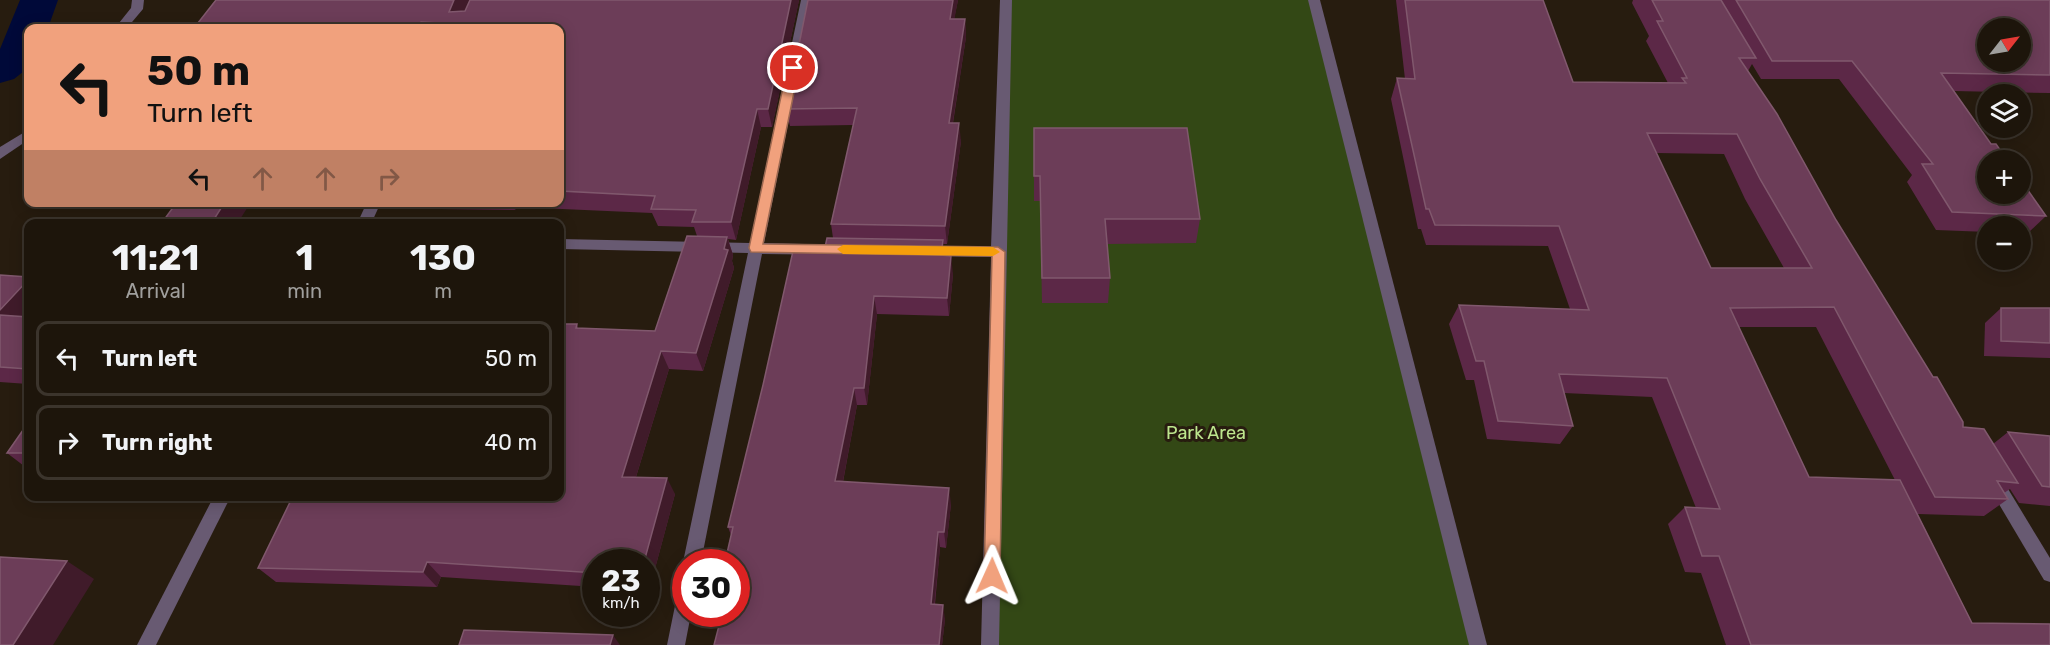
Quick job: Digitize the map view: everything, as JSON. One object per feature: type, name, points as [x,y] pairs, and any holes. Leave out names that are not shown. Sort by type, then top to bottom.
[{"type":"street","points":[[124,24],[136,9],[138,0]]},
{"type":"street","points":[[695,549],[807,0]]},
{"type":"street","points":[[990,645],[1006,0]]},
{"type":"street","points":[[1314,0],[1478,645]]},
{"type":"street","points":[[0,154],[24,137]]},
{"type":"street","points":[[564,244],[860,250]]},
{"type":"street","points":[[906,250],[998,252]]},
{"type":"street","points":[[1989,474],[2050,574]]},
{"type":"street","points":[[146,645],[220,501]]},
{"type":"street","points":[[676,645],[680,627]]},
{"type":"green space","name":"Park Area","points":[[1006,0],[1314,0],[1478,645],[990,645]]},
{"type":"building","points":[[216,0],[454,0],[449,12],[465,11],[470,0],[791,0],[768,109],[757,109],[731,222],[692,222],[696,210],[651,209],[655,196],[564,191],[564,24],[421,22],[420,24],[197,24]]},
{"type":"building","points":[[808,0],[953,0],[950,19],[965,19],[949,123],[959,123],[945,226],[831,224],[857,108],[786,109]]},
{"type":"building","points":[[1405,0],[1543,0],[1573,82],[1686,83],[1682,78],[1687,78],[1657,21],[1663,21],[1652,0],[1721,0],[1756,58],[1739,58],[1777,114],[1836,220],[1933,377],[1937,377],[1963,422],[1963,427],[1984,429],[2018,483],[1997,481],[2008,499],[1935,497],[1834,307],[1730,308],[1809,477],[1900,480],[1972,623],[2050,624],[2050,645],[1751,645],[1719,556],[1702,556],[1685,507],[1720,509],[1667,378],[1559,374],[1573,426],[1498,421],[1484,361],[1476,361],[1459,305],[1589,310],[1559,226],[1435,225],[1429,209],[1426,209],[1397,78],[1415,79]],"holes":[[[1647,133],[1737,134],[1760,179],[1812,268],[1711,268]]]},
{"type":"building","points":[[1736,0],[2050,0],[2050,75],[1941,73],[1977,124],[1977,138],[1987,138],[2000,150],[1977,150],[1977,204],[2031,204],[2031,195],[2046,216],[1952,212],[1922,164],[1933,164],[1852,61],[1772,61]]},
{"type":"building","points":[[1034,128],[1187,128],[1200,219],[1105,219],[1110,278],[1042,278],[1040,176],[1034,176]]},
{"type":"building","points":[[173,207],[222,207],[214,219],[165,219]]},
{"type":"building","points":[[687,236],[727,237],[724,249],[728,250],[696,353],[661,351],[622,477],[667,478],[648,549],[582,549],[582,572],[427,562],[423,572],[258,568],[291,501],[564,501],[564,324],[577,324],[576,328],[655,331]]},
{"type":"building","points":[[827,238],[943,240],[941,255],[951,256],[947,298],[874,296],[864,388],[854,388],[835,481],[949,488],[944,532],[938,532],[931,604],[943,605],[939,645],[714,645],[719,627],[750,627],[750,549],[728,549],[733,527],[728,527],[793,251],[824,252]]},
{"type":"building","points":[[0,275],[24,277],[24,284],[0,310]]},
{"type":"building","points":[[2001,308],[2050,308],[2050,343],[2001,341]]},
{"type":"building","points":[[0,315],[24,317],[24,369],[0,367]]},
{"type":"building","points":[[24,429],[24,453],[7,453]]},
{"type":"building","points":[[2008,432],[2050,436],[2050,487],[2042,486]]},
{"type":"building","points":[[0,557],[67,561],[13,645],[0,645]]},
{"type":"building","points":[[464,630],[613,635],[610,645],[459,645]]},
{"type":"waterway","points":[[30,24],[39,0]]},
{"type":"waterway","points":[[0,70],[17,57],[24,39]]},
{"type":"slow traffic","points":[[843,249],[993,252]]},
{"type":"route","points":[[793,68],[756,248],[998,252],[992,576]]}]
